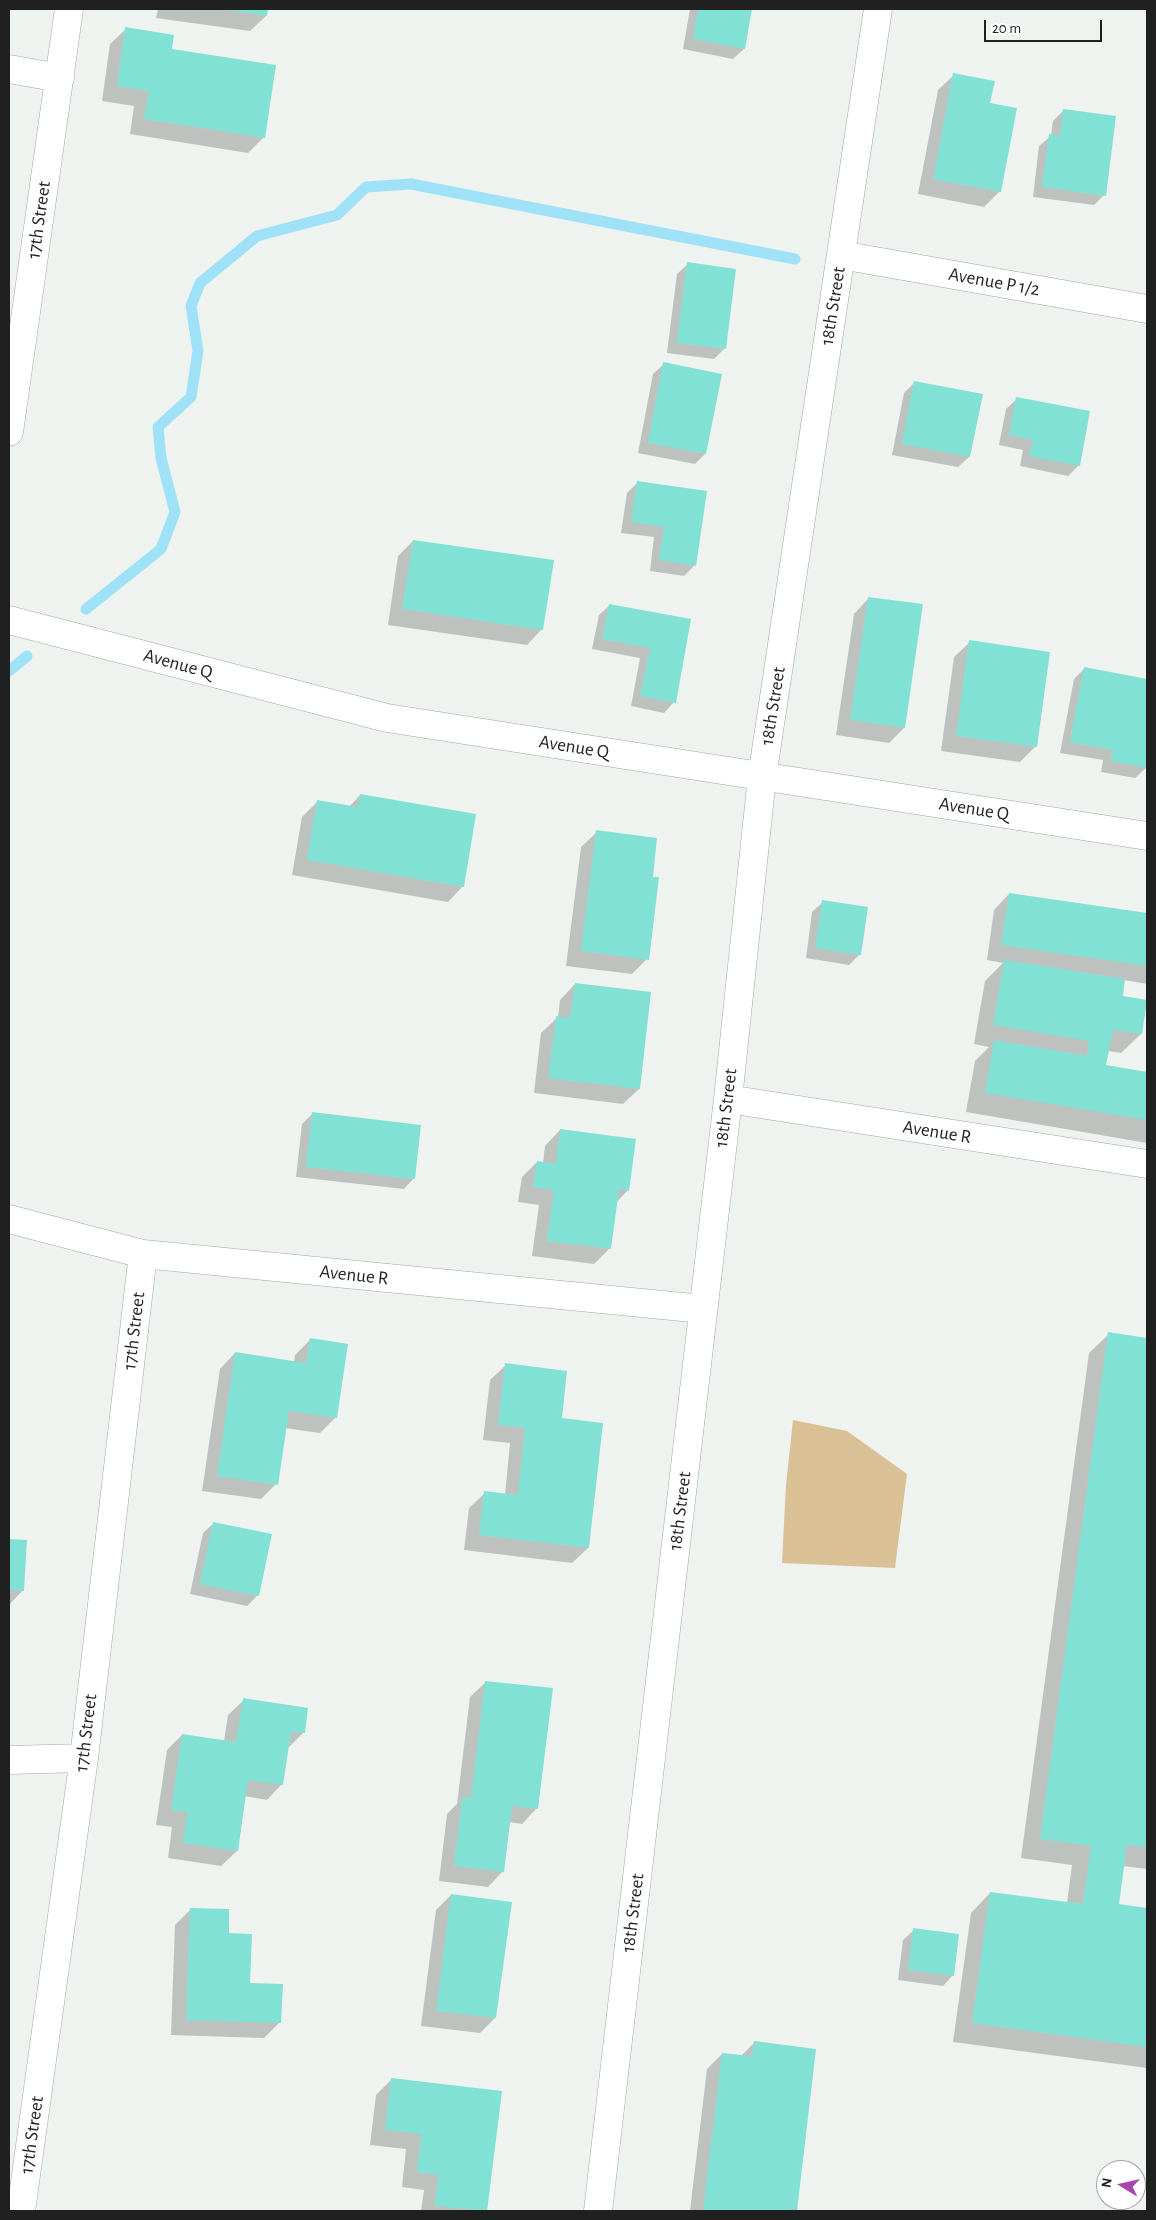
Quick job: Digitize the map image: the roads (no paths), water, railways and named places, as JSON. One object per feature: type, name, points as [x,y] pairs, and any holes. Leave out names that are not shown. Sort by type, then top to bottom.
[{"type":"street","name":"17th Street","points":[[9,432],[69,9]]},
{"type":"street","name":"18th Street","points":[[598,2211],[728,1099],[762,777],[878,9]]},
{"type":"street","points":[[9,69],[60,78]]},
{"type":"street","name":"Avenue P 1/2","points":[[841,255],[1147,308]]},
{"type":"street","name":"Avenue Q","points":[[9,620],[387,718],[1147,836]]},
{"type":"street","name":"Avenue R","points":[[728,1099],[1147,1164]]},
{"type":"street","name":"Avenue R","points":[[9,1219],[142,1254],[703,1309]]},
{"type":"street","name":"17th Street","points":[[21,2211],[84,1758],[142,1254]]},
{"type":"street","points":[[9,1760],[84,1758]]},
{"type":"waterway","points":[[86,609],[161,549],[175,512],[161,458],[158,427],[191,397],[198,351],[191,306],[200,283],[257,236],[337,215],[366,187],[411,184],[795,259]]},
{"type":"waterway","points":[[9,671],[27,656]]}]
